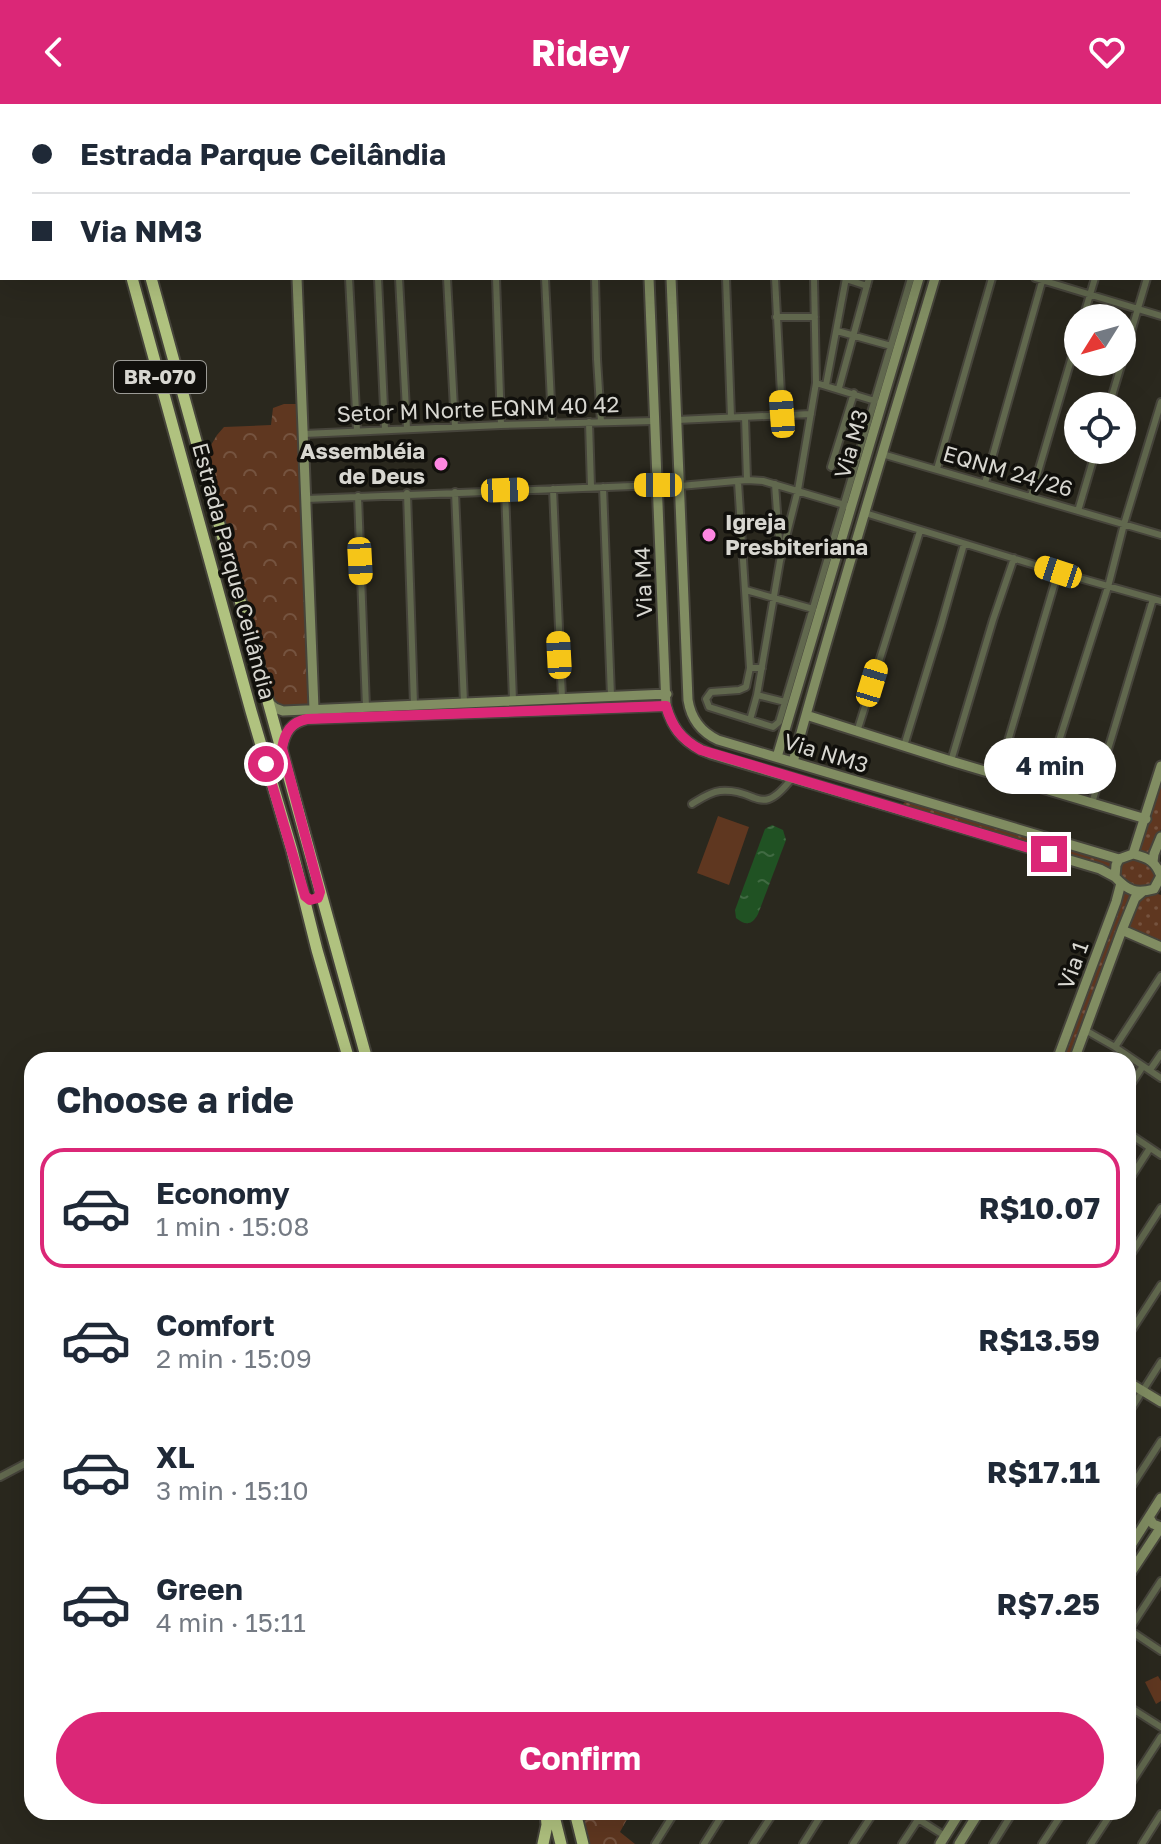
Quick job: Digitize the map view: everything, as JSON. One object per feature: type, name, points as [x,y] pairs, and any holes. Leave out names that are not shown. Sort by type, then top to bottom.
[{"type":"highway","name":"Estrada Parque Ceilândia","points":[[133,280],[347,1052]]},
{"type":"highway","name":"Estrada Parque Ceilândia","points":[[152,280],[365,1052]]},
{"type":"highway","points":[[187,476],[193,466],[205,473]]},
{"type":"highway","points":[[305,896],[315,900],[320,892]]},
{"type":"highway","points":[[543,1844],[547,1820]]},
{"type":"highway","points":[[555,1820],[561,1844]]},
{"type":"highway","points":[[577,1820],[583,1844]]},
{"type":"main road","points":[[297,280],[304,434],[309,713]]},
{"type":"main road","name":"Via M4","points":[[649,280],[667,694]]},
{"type":"main road","name":"Via M4","points":[[671,280],[682,548]]},
{"type":"main road","points":[[920,280],[913,306],[920,310],[926,308]]},
{"type":"main road","name":"Via M3","points":[[777,757],[836,560],[848,506],[920,280]]},
{"type":"main road","points":[[886,441],[934,280]]},
{"type":"main road","points":[[885,393],[891,389],[896,394],[886,441]]},
{"type":"main road","name":"Via M3","points":[[806,715],[886,441]]},
{"type":"main road","points":[[659,526],[669,533],[681,529]]},
{"type":"main road","points":[[659,546],[671,540],[682,548]]},
{"type":"main road","name":"Via NM3","points":[[682,548],[689,706],[697,724],[706,732],[737,746],[1119,859]]},
{"type":"main road","points":[[836,560],[840,566],[849,563]]},
{"type":"main road","points":[[268,702],[279,710],[309,713],[635,707],[666,706],[667,694],[366,707],[309,713],[292,725],[282,748]]},
{"type":"main road","points":[[634,695],[635,707]]},
{"type":"main road","name":"Via NM3","points":[[666,706],[674,727],[683,738],[701,750],[1100,869],[1118,880]]},
{"type":"main road","points":[[793,762],[806,715],[1146,819]]},
{"type":"main road","points":[[785,732],[791,738],[800,735]]},
{"type":"main road","points":[[729,759],[737,753],[737,746]]},
{"type":"main road","points":[[753,766],[749,761],[755,751]]},
{"type":"main road","points":[[1133,854],[1160,769]]},
{"type":"main road","points":[[882,805],[889,798],[888,791]]},
{"type":"main road","points":[[901,810],[897,804],[907,796]]},
{"type":"main road","points":[[1153,862],[1133,854],[1119,859],[1115,870],[1118,880],[1130,889],[1142,892],[1158,890],[1161,876],[1153,862],[1161,837]]},
{"type":"main road","name":"Via 1","points":[[1060,1052],[1116,902],[1118,880]]},
{"type":"main road","name":"Via 1","points":[[1077,1052],[1135,898],[1142,892]]},
{"type":"main road","points":[[1122,930],[1161,947]]},
{"type":"main road","points":[[1136,1387],[1161,1402]]},
{"type":"main road","points":[[1136,1536],[1161,1498]]},
{"type":"main road","points":[[1136,1565],[1161,1527],[1153,1524],[1149,1517]]},
{"type":"main road","points":[[1139,1531],[1149,1531],[1152,1540]]},
{"type":"main road","points":[[942,1840],[955,1820]]},
{"type":"main road","points":[[959,1844],[974,1820]]},
{"type":"street","points":[[349,280],[357,431]]},
{"type":"street","points":[[378,280],[385,430]]},
{"type":"street","points":[[399,280],[407,429]]},
{"type":"street","points":[[447,280],[455,427]]},
{"type":"street","points":[[496,280],[501,425]]},
{"type":"street","points":[[545,280],[552,423]]},
{"type":"street","points":[[595,280],[601,422]]},
{"type":"street","points":[[726,280],[731,417]]},
{"type":"street","points":[[775,280],[782,414]]},
{"type":"street","points":[[750,720],[780,561],[798,490],[816,383],[814,280]]},
{"type":"street","points":[[826,385],[846,280]]},
{"type":"street","points":[[738,482],[750,668],[744,688],[714,691],[706,699],[709,707],[773,727],[779,722],[848,506],[910,280]]},
{"type":"street","points":[[937,469],[991,280]]},
{"type":"street","points":[[985,483],[1040,280]]},
{"type":"street","points":[[1043,280],[1161,316]]},
{"type":"street","points":[[1087,304],[1094,280]]},
{"type":"street","points":[[1113,392],[1146,280]]},
{"type":"street","points":[[839,388],[868,282]]},
{"type":"street","points":[[776,317],[815,317]]},
{"type":"street","points":[[837,331],[891,346]]},
{"type":"street","points":[[1031,496],[1066,376]]},
{"type":"street","points":[[816,383],[875,401]]},
{"type":"street","points":[[831,467],[854,393]]},
{"type":"street","points":[[1044,788],[1108,587],[1161,402]]},
{"type":"street","points":[[677,420],[811,414]]},
{"type":"street","points":[[745,417],[747,480]]},
{"type":"street","name":"Setor M Norte EQNM 40 42","points":[[304,434],[654,421]]},
{"type":"street","points":[[589,422],[591,487]]},
{"type":"street","name":"EQNM 24/26","points":[[882,454],[1161,535]]},
{"type":"street","points":[[1078,511],[1092,464]]},
{"type":"street","points":[[680,486],[763,481],[848,506]]},
{"type":"street","points":[[775,484],[780,561]]},
{"type":"street","points":[[305,499],[658,485]]},
{"type":"street","points":[[603,487],[611,696]]},
{"type":"street","points":[[553,489],[562,698]]},
{"type":"street","points":[[505,490],[513,700]]},
{"type":"street","points":[[455,492],[464,703]]},
{"type":"street","points":[[407,493],[414,705]]},
{"type":"street","points":[[358,496],[366,707]]},
{"type":"street","points":[[865,513],[1161,601]]},
{"type":"street","points":[[857,732],[920,531]]},
{"type":"street","points":[[904,746],[964,544]]},
{"type":"street","points":[[951,761],[1014,558]]},
{"type":"street","points":[[998,775],[1058,572]]},
{"type":"street","points":[[746,590],[813,609]]},
{"type":"street","points":[[1092,803],[1153,599]]},
{"type":"street","points":[[750,668],[762,668]]},
{"type":"street","points":[[757,695],[785,702]]},
{"type":"street","points":[[692,804],[722,791],[766,801],[781,793],[792,778]]},
{"type":"street","points":[[1115,1047],[1161,976]]},
{"type":"street","points":[[1085,1030],[1122,1052]]},
{"type":"street","points":[[1136,1080],[1161,1054]]},
{"type":"street","points":[[1136,1061],[1161,1078]]},
{"type":"street","points":[[1136,1138],[1161,1155]]},
{"type":"street","points":[[1136,1170],[1150,1148]]},
{"type":"street","points":[[1136,1247],[1161,1208]]},
{"type":"street","points":[[1136,1324],[1161,1285]]},
{"type":"street","points":[[1136,1401],[1161,1362]]},
{"type":"street","points":[[1136,1480],[1161,1441]]},
{"type":"street","points":[[0,1477],[24,1464]]},
{"type":"street","points":[[1136,1619],[1161,1581]]},
{"type":"street","points":[[1136,1635],[1161,1651]]},
{"type":"street","points":[[1136,1712],[1161,1727]]},
{"type":"street","points":[[1136,1776],[1161,1737]]},
{"type":"street","points":[[1142,1844],[1161,1814]]},
{"type":"street","points":[[655,1844],[670,1820]]},
{"type":"street","points":[[704,1844],[719,1820]]},
{"type":"street","points":[[753,1844],[769,1820]]},
{"type":"street","points":[[803,1844],[818,1820]]},
{"type":"street","points":[[853,1844],[869,1820]]},
{"type":"street","points":[[902,1844],[917,1820]]},
{"type":"street","points":[[924,1820],[942,1840]]},
{"type":"street","points":[[993,1844],[1008,1820]]},
{"type":"street","points":[[1042,1844],[1058,1820]]},
{"type":"street","points":[[1091,1844],[1107,1820]]},
{"type":"green space","points":[[297,404],[309,704],[283,707],[275,701],[256,641],[208,450],[224,427],[271,425],[273,408]]},
{"type":"green space","points":[[1161,778],[1161,829],[1150,855],[1139,850]]},
{"type":"green space","points":[[905,802],[1112,861],[1110,870],[903,808]]},
{"type":"green space","points":[[718,816],[749,827],[729,885],[697,873]]},
{"type":"green space","points":[[1128,858],[1140,860],[1155,871],[1153,883],[1135,885],[1119,875],[1119,864]]},
{"type":"green space","points":[[1122,890],[1131,894],[1074,1052],[1064,1052]]},
{"type":"green space","points":[[1155,893],[1161,895],[1161,944],[1127,928],[1139,900]]},
{"type":"green space","points":[[1158,1676],[1161,1701],[1156,1704],[1145,1682]]},
{"type":"green space","points":[[582,1820],[627,1820],[620,1832],[635,1844],[589,1844]]},
{"type":"water","points":[[772,825],[783,830],[786,840],[758,914],[746,923],[736,918],[735,910],[765,829]]},
{"type":"place","name":"Assembléia de Deus","points":[[441,464]]},
{"type":"place","name":"Igreja Presbiteriana","points":[[709,535]]},
{"type":"route","points":[[266,764],[305,896],[310,900],[318,898],[320,892],[282,748],[292,725],[307,719],[666,706],[678,733],[701,750],[1049,854]]}]
